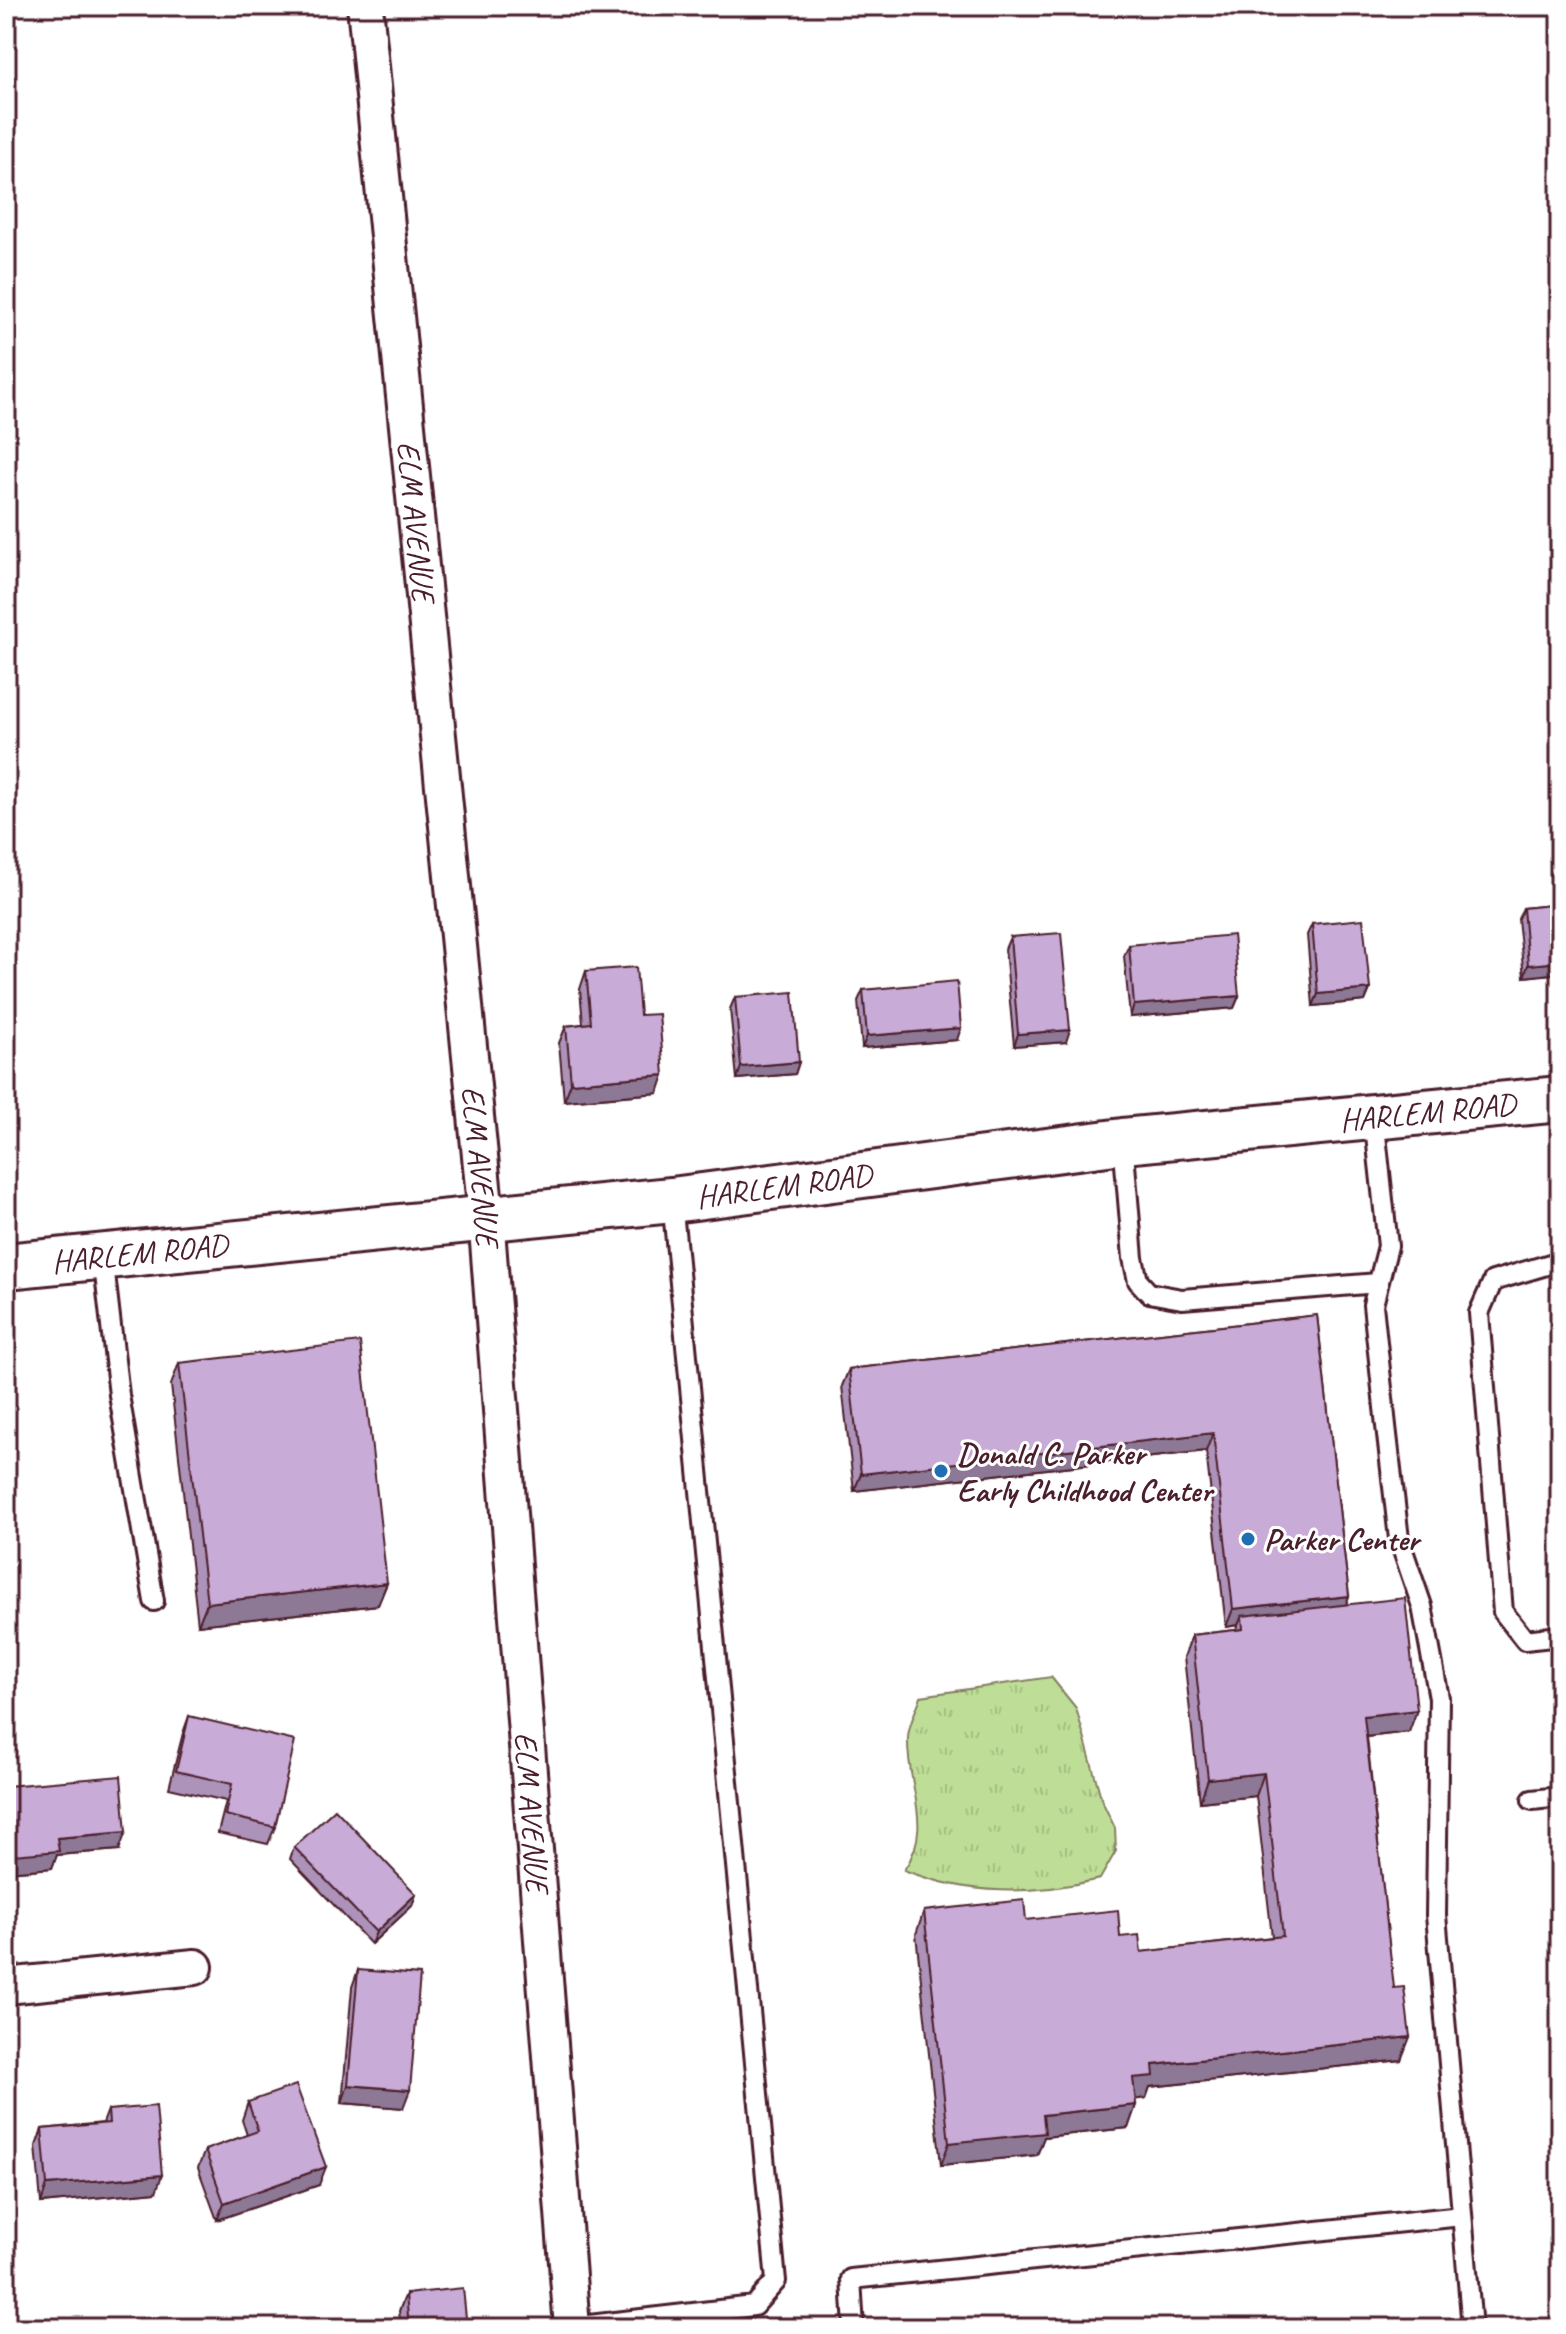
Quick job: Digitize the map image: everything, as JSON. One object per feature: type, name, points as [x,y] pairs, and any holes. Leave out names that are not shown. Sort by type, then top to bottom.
[{"type":"main road","name":"HARLEM ROAD","points":[[6,1266],[486,1216],[672,1200],[1123,1141],[1560,1099]]},
{"type":"street","name":"ELM AVENUE","points":[[365,6],[486,1216],[572,2327]]},
{"type":"street","points":[[6,1986],[195,1967]]},
{"type":"lane","points":[[1374,1117],[1388,1246],[1373,1305],[1399,1539],[1422,1606],[1439,1698],[1436,1915],[1472,2328]]},
{"type":"lane","points":[[1123,1141],[1133,1258],[1138,1281],[1149,1293],[1182,1299],[1378,1283]]},
{"type":"lane","points":[[572,2327],[754,2306],[776,2281],[672,1200]]},
{"type":"lane","points":[[103,1257],[119,1395],[154,1601]]},
{"type":"lane","points":[[1560,1261],[1493,1281],[1479,1313],[1503,1612],[1525,1640],[1560,1636]]},
{"type":"lane","points":[[1532,1800],[1560,1797]]},
{"type":"lane","points":[[854,2328],[851,2279],[1462,2216]]},
{"type":"green space","points":[[1051,1677],[1076,1708],[1102,1801],[1115,1828],[1116,1851],[1100,1879],[1050,1888],[1001,1890],[953,1885],[904,1870],[913,1854],[917,1837],[917,1805],[908,1738],[921,1696]]},
{"type":"building","points":[[1560,904],[1560,962],[1528,965],[1523,908]]},
{"type":"building","points":[[1363,919],[1370,989],[1318,994],[1312,924]]},
{"type":"building","points":[[1061,933],[1070,1030],[1018,1034],[1010,937]]},
{"type":"building","points":[[1233,935],[1239,996],[1134,1005],[1129,945]]},
{"type":"building","points":[[636,967],[640,1015],[659,1014],[664,1075],[571,1083],[566,1026],[591,1023],[586,971]]},
{"type":"building","points":[[957,981],[961,1028],[867,1036],[863,990]]},
{"type":"building","points":[[793,992],[799,1062],[741,1067],[735,997]]},
{"type":"building","name":"Donald C. Parker Early Childhood Center","points":[[1317,1315],[1349,1596],[1233,1609],[1213,1433],[861,1474],[849,1369]]},
{"type":"building","points":[[360,1342],[387,1583],[207,1603],[179,1363]]},
{"type":"building","points":[[1405,1598],[1417,1710],[1364,1716],[1394,1988],[1404,1987],[1410,2037],[1153,2065],[1154,2076],[1133,2078],[1136,2105],[1043,2115],[1045,2133],[949,2143],[924,1911],[1024,1900],[1026,1920],[1118,1910],[1120,1937],[1139,1935],[1141,1952],[1283,1936],[1264,1773],[1208,1779],[1192,1635],[1243,1629],[1242,1616]]},
{"type":"building","points":[[189,1716],[295,1741],[275,1827],[225,1815],[232,1784],[176,1771]]},
{"type":"building","points":[[121,1776],[126,1832],[57,1838],[59,1851],[13,1855],[7,1786]]},
{"type":"building","points":[[335,1809],[416,1894],[376,1932],[294,1847]]},
{"type":"building","points":[[358,1970],[420,1975],[410,2090],[348,2085]]},
{"type":"building","points":[[296,2085],[326,2167],[224,2203],[205,2150],[258,2131],[248,2102]]},
{"type":"building","points":[[6,2098],[9,2098],[14,2154],[6,2155]]},
{"type":"building","points":[[156,2106],[162,2175],[47,2185],[42,2129],[109,2123],[108,2110]]},
{"type":"building","points":[[463,2288],[467,2328],[409,2328],[406,2294]]},
{"type":"place","name":"Donald C. Parker Early Childhood Center","points":[[941,1471]]},
{"type":"place","name":"Parker Center","points":[[1248,1539]]}]
